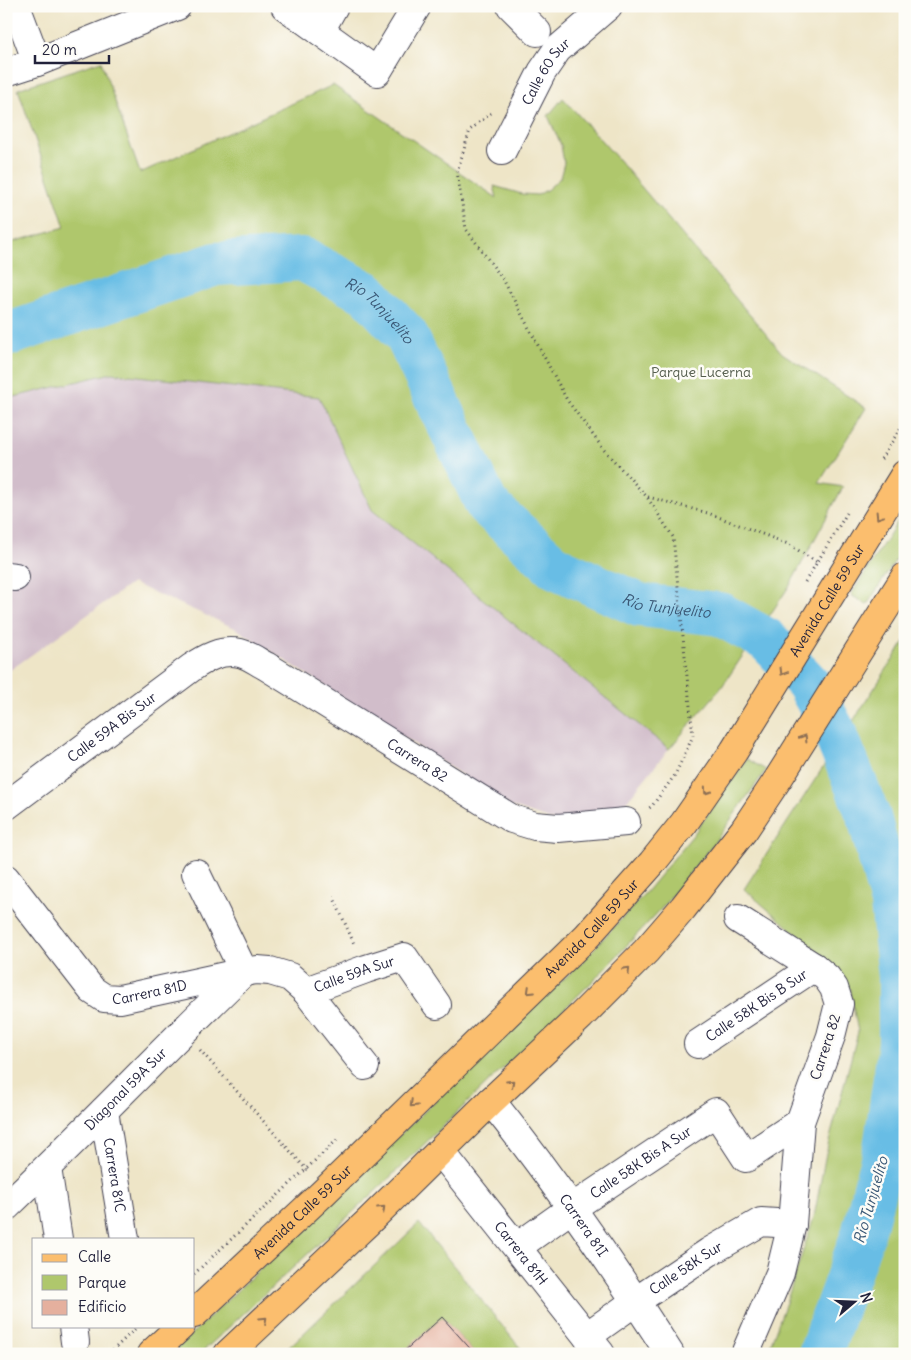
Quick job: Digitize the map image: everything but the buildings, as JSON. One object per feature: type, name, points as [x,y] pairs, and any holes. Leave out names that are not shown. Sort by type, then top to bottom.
[{"type":"main road","name":"Avenida Calle 59 Sur","points":[[195,1313],[324,1192],[588,936],[652,862],[684,823],[734,751],[905,474]]},
{"type":"main road","points":[[228,1354],[441,1152],[646,951],[683,908],[744,830],[905,576]]},
{"type":"main road","points":[[151,1354],[179,1328]]},
{"type":"street","points":[[16,6],[37,62]]},
{"type":"street","points":[[6,72],[37,62],[178,6]]},
{"type":"street","points":[[285,6],[377,72],[417,6]]},
{"type":"street","points":[[320,32],[334,6]]},
{"type":"street","points":[[511,6],[536,32]]},
{"type":"street","name":"Calle 60 Sur","points":[[502,151],[542,72],[557,50],[608,6]]},
{"type":"street","name":"Calle 59A Bis Sur","points":[[6,806],[191,668],[220,652]]},
{"type":"street","name":"Carrera 82","points":[[220,652],[240,653],[266,666],[512,819],[535,826],[558,828],[626,822]]},
{"type":"street","points":[[196,873],[250,971],[270,971],[290,977],[306,991],[365,1066]]},
{"type":"street","name":"Carrera 81D","points":[[6,879],[92,990],[104,998],[120,998],[250,971]]},
{"type":"street","name":"Carrera 82","points":[[738,919],[814,967],[827,978],[834,988],[838,1004],[831,1036],[800,1122],[792,1224],[780,1273],[745,1354]]},
{"type":"street","name":"Calle 59A Sur","points":[[306,991],[404,957],[437,1005]]},
{"type":"street","name":"Calle 58K Bis B Sur","points":[[698,1044],[814,967]]},
{"type":"street","name":"Diagonal 59A Sur","points":[[6,1207],[183,1031],[250,971]]},
{"type":"street","name":"Carrera 81I","points":[[491,1102],[572,1208],[636,1300],[670,1354]]},
{"type":"street","name":"Carrera 81C","points":[[104,1111],[125,1238]]},
{"type":"street","name":"Calle 58K Bis A Sur","points":[[517,1246],[716,1112],[746,1158],[800,1122]]},
{"type":"street","name":"Carrera 81H","points":[[441,1152],[594,1345]]},
{"type":"street","points":[[47,1168],[58,1238]]},
{"type":"street","name":"Calle 58K Sur","points":[[594,1345],[636,1300],[709,1252],[761,1222],[792,1224]]},
{"type":"path","points":[[492,112],[470,130],[456,172],[466,229],[504,281],[567,400],[604,450],[647,497],[672,537],[694,736],[675,775],[652,806],[626,822]]},
{"type":"path","points":[[647,497],[708,513],[788,544],[817,562]]},
{"type":"path","points":[[333,896],[366,969]]},
{"type":"path","points":[[183,1031],[306,1169],[324,1192]]},
{"type":"path","points":[[109,1354],[136,1328]]},
{"type":"shaded area","points":[[112,373],[319,397],[372,510],[669,749],[626,802],[563,824],[510,806],[237,629],[132,583],[6,673],[6,399]]},
{"type":"green space","name":"Parque Lucerna","points":[[101,61],[140,173],[333,85],[497,198],[494,186],[522,194],[538,195],[560,178],[564,163],[561,145],[548,116],[563,98],[617,158],[782,353],[866,408],[819,483],[843,487],[790,585],[721,688],[669,749],[372,510],[319,397],[112,373],[6,399],[6,244],[65,227],[18,89]]},
{"type":"green space","points":[[905,510],[905,545],[867,605],[851,595]]},
{"type":"green space","points":[[905,641],[905,1354],[767,1354],[814,1217],[826,1153],[858,1032],[850,989],[829,962],[744,889]]},
{"type":"green space","points":[[747,759],[766,770],[714,843],[661,909],[596,978],[381,1186],[200,1354],[171,1354],[581,963],[646,892],[693,835]]},
{"type":"green space","points":[[419,1223],[525,1354],[475,1354],[442,1317],[401,1354],[282,1354]]},
{"type":"waterway","name":"Río Tunjuelito","points":[[6,335],[216,264],[302,259],[367,293],[406,335],[487,505],[555,567],[639,605],[720,614],[767,640],[807,682],[835,733],[869,817],[892,903],[900,977],[900,1043],[885,1148],[863,1234],[820,1354]]}]
